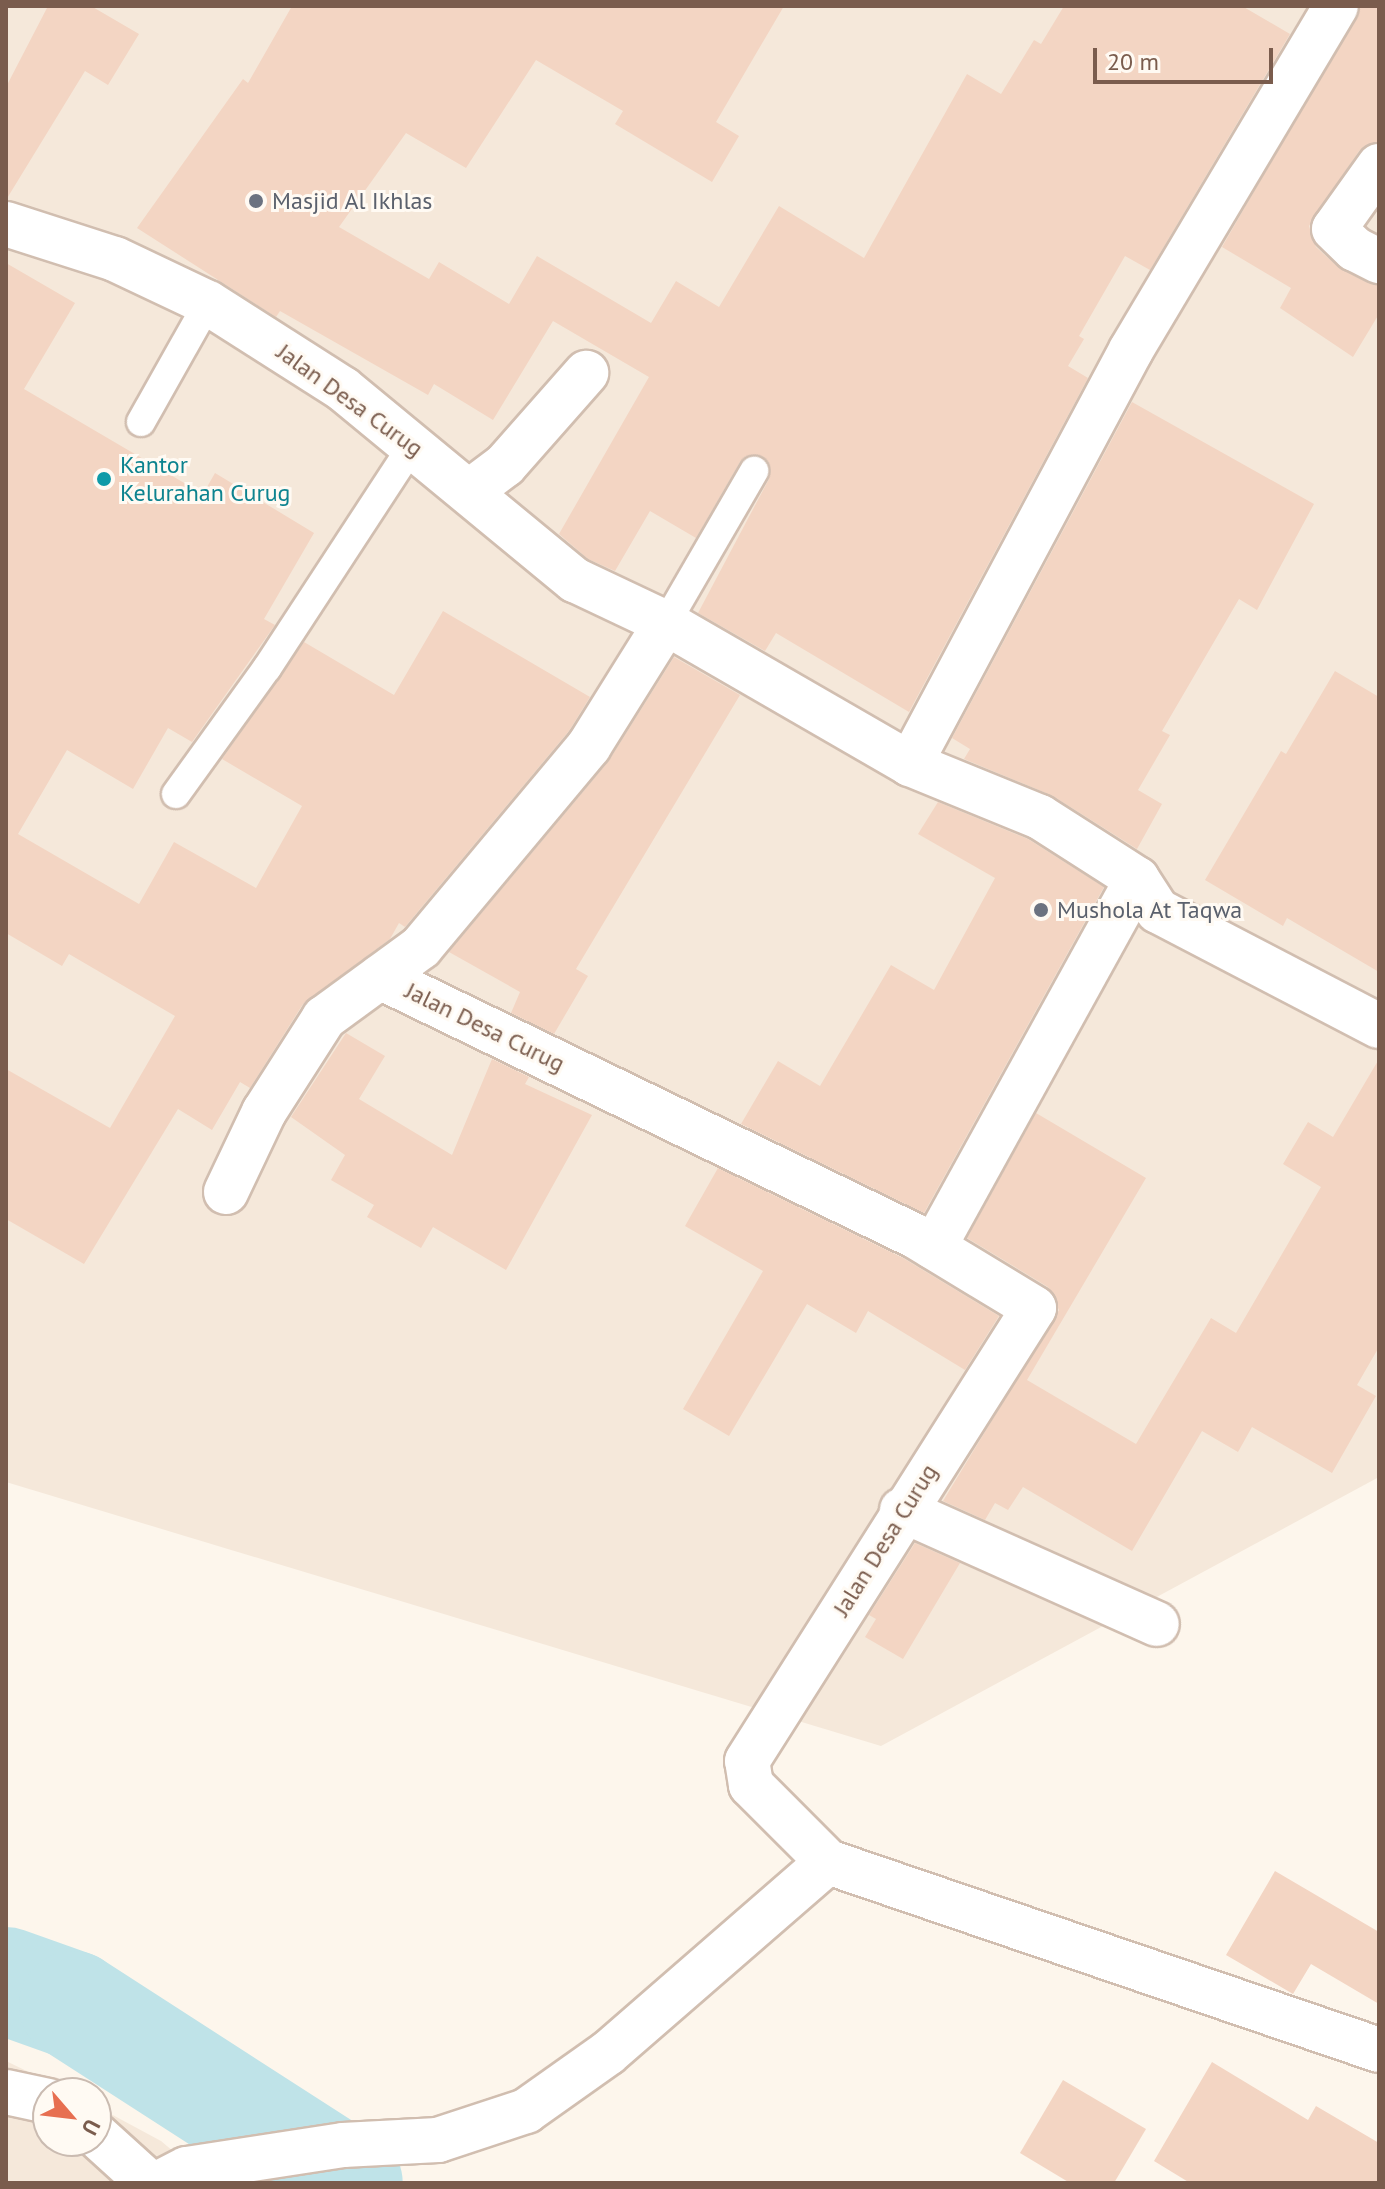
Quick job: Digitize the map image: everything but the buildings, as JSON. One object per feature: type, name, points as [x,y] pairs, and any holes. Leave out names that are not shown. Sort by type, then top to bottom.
[{"type":"street","points":[[910,764],[1131,350],[1336,6]]},
{"type":"street","points":[[1379,166],[1334,229],[1355,249],[1379,261]]},
{"type":"street","name":"Jalan Desa Curug","points":[[6,224],[115,259],[208,303],[343,389],[414,443],[575,580],[666,623],[910,764],[1040,817],[1137,879],[1158,911],[1379,1026]]},
{"type":"street","points":[[469,492],[515,455],[586,373]]},
{"type":"street","name":"Jalan Desa Curug","points":[[226,1192],[264,1112],[324,1018],[421,947],[589,746],[666,623]]},
{"type":"street","points":[[934,1247],[1137,879]]},
{"type":"street","name":"Jalan Desa Curug","points":[[380,977],[934,1247],[1034,1308],[902,1510],[747,1761],[751,1785],[828,1862],[1379,2050]]},
{"type":"street","points":[[902,1510],[1157,1624]]},
{"type":"street","points":[[112,2145],[165,2178],[343,2145],[438,2140],[526,2111],[608,2053],[828,1862]]},
{"type":"street","points":[[6,2092],[32,2098]]},
{"type":"lane","points":[[141,422],[208,303]]},
{"type":"lane","points":[[176,794],[267,668],[414,443]]},
{"type":"lane","points":[[666,623],[754,471]]},
{"type":"shaded area","points":[[6,6],[1379,6],[1379,1477],[881,1746],[6,1482]]},
{"type":"shaded area","points":[[6,2061],[39,2077],[32,2077],[32,2157],[112,2157],[112,2115],[161,2141],[211,2183],[6,2183]]},
{"type":"waterway","points":[[6,1981],[73,2005],[349,2183]]},
{"type":"place","name":"Masjid Al Ikhlas","points":[[256,201]]},
{"type":"place","name":"Kantor Kelurahan Curug","points":[[104,479]]},
{"type":"place","name":"Mushola At Taqwa","points":[[1041,910]]}]
